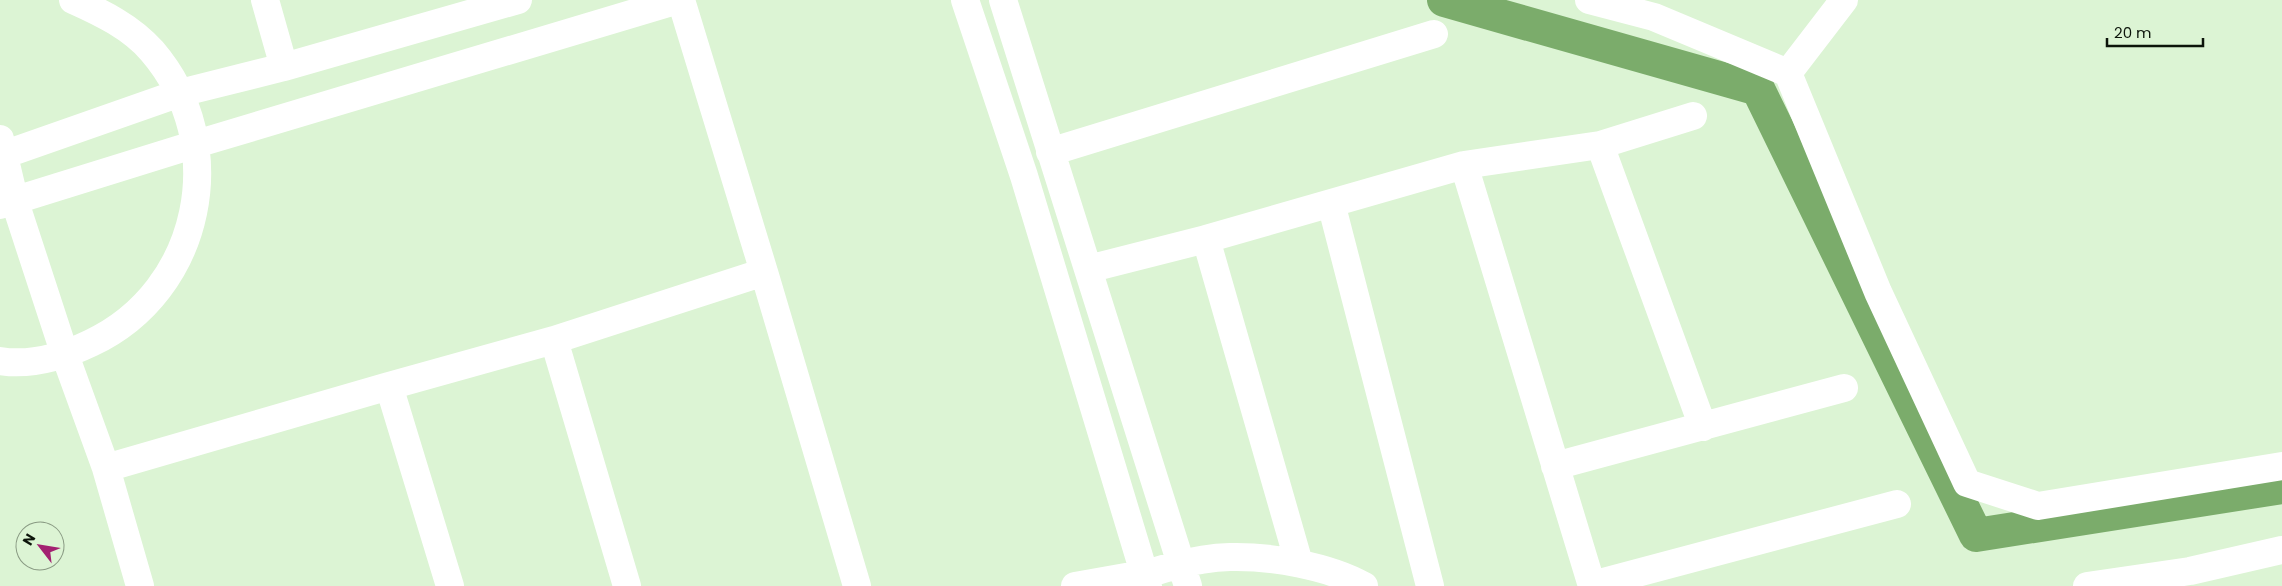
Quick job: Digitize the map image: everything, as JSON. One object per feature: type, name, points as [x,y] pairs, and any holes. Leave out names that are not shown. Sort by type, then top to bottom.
[{"type":"street","points":[[0,361],[11,363],[65,355],[114,332],[155,296],[183,250],[197,197],[196,144],[180,94],[152,51],[112,18],[73,0]]},
{"type":"street","points":[[265,0],[284,66]]},
{"type":"street","points":[[140,586],[106,468],[7,203],[1,150],[180,94],[518,0]]},
{"type":"street","points":[[7,203],[196,144],[679,0],[764,272],[857,586]]},
{"type":"street","points":[[965,0],[1024,176],[1147,580]]},
{"type":"street","points":[[1003,0],[1185,575]]},
{"type":"street","points":[[1589,0],[1654,18],[1788,73],[1878,292],[1967,483],[2038,506],[2282,466]]},
{"type":"street","points":[[1788,73],[1844,0]]},
{"type":"street","points":[[1050,152],[1434,34]]},
{"type":"street","points":[[1088,269],[1206,239],[1464,165],[1600,145],[1693,116]]},
{"type":"street","points":[[1600,145],[1703,427]]},
{"type":"street","points":[[1464,165],[1592,586],[1897,504]]},
{"type":"street","points":[[1331,203],[1430,586]]},
{"type":"street","points":[[1206,239],[1299,563]]},
{"type":"street","points":[[106,468],[554,340],[764,272]]},
{"type":"street","points":[[554,340],[627,586]]},
{"type":"street","points":[[389,386],[450,586]]},
{"type":"street","points":[[1555,466],[1844,388]]},
{"type":"street","points":[[2087,586],[2192,578],[2282,550]]},
{"type":"street","points":[[1075,586],[1185,575],[1230,557],[1299,563],[1354,580],[1364,586]]},
{"type":"street","points":[[1120,586],[1147,580]]},
{"type":"waterway","points":[[1444,0],[1758,89],[1976,535],[2282,487]]}]
